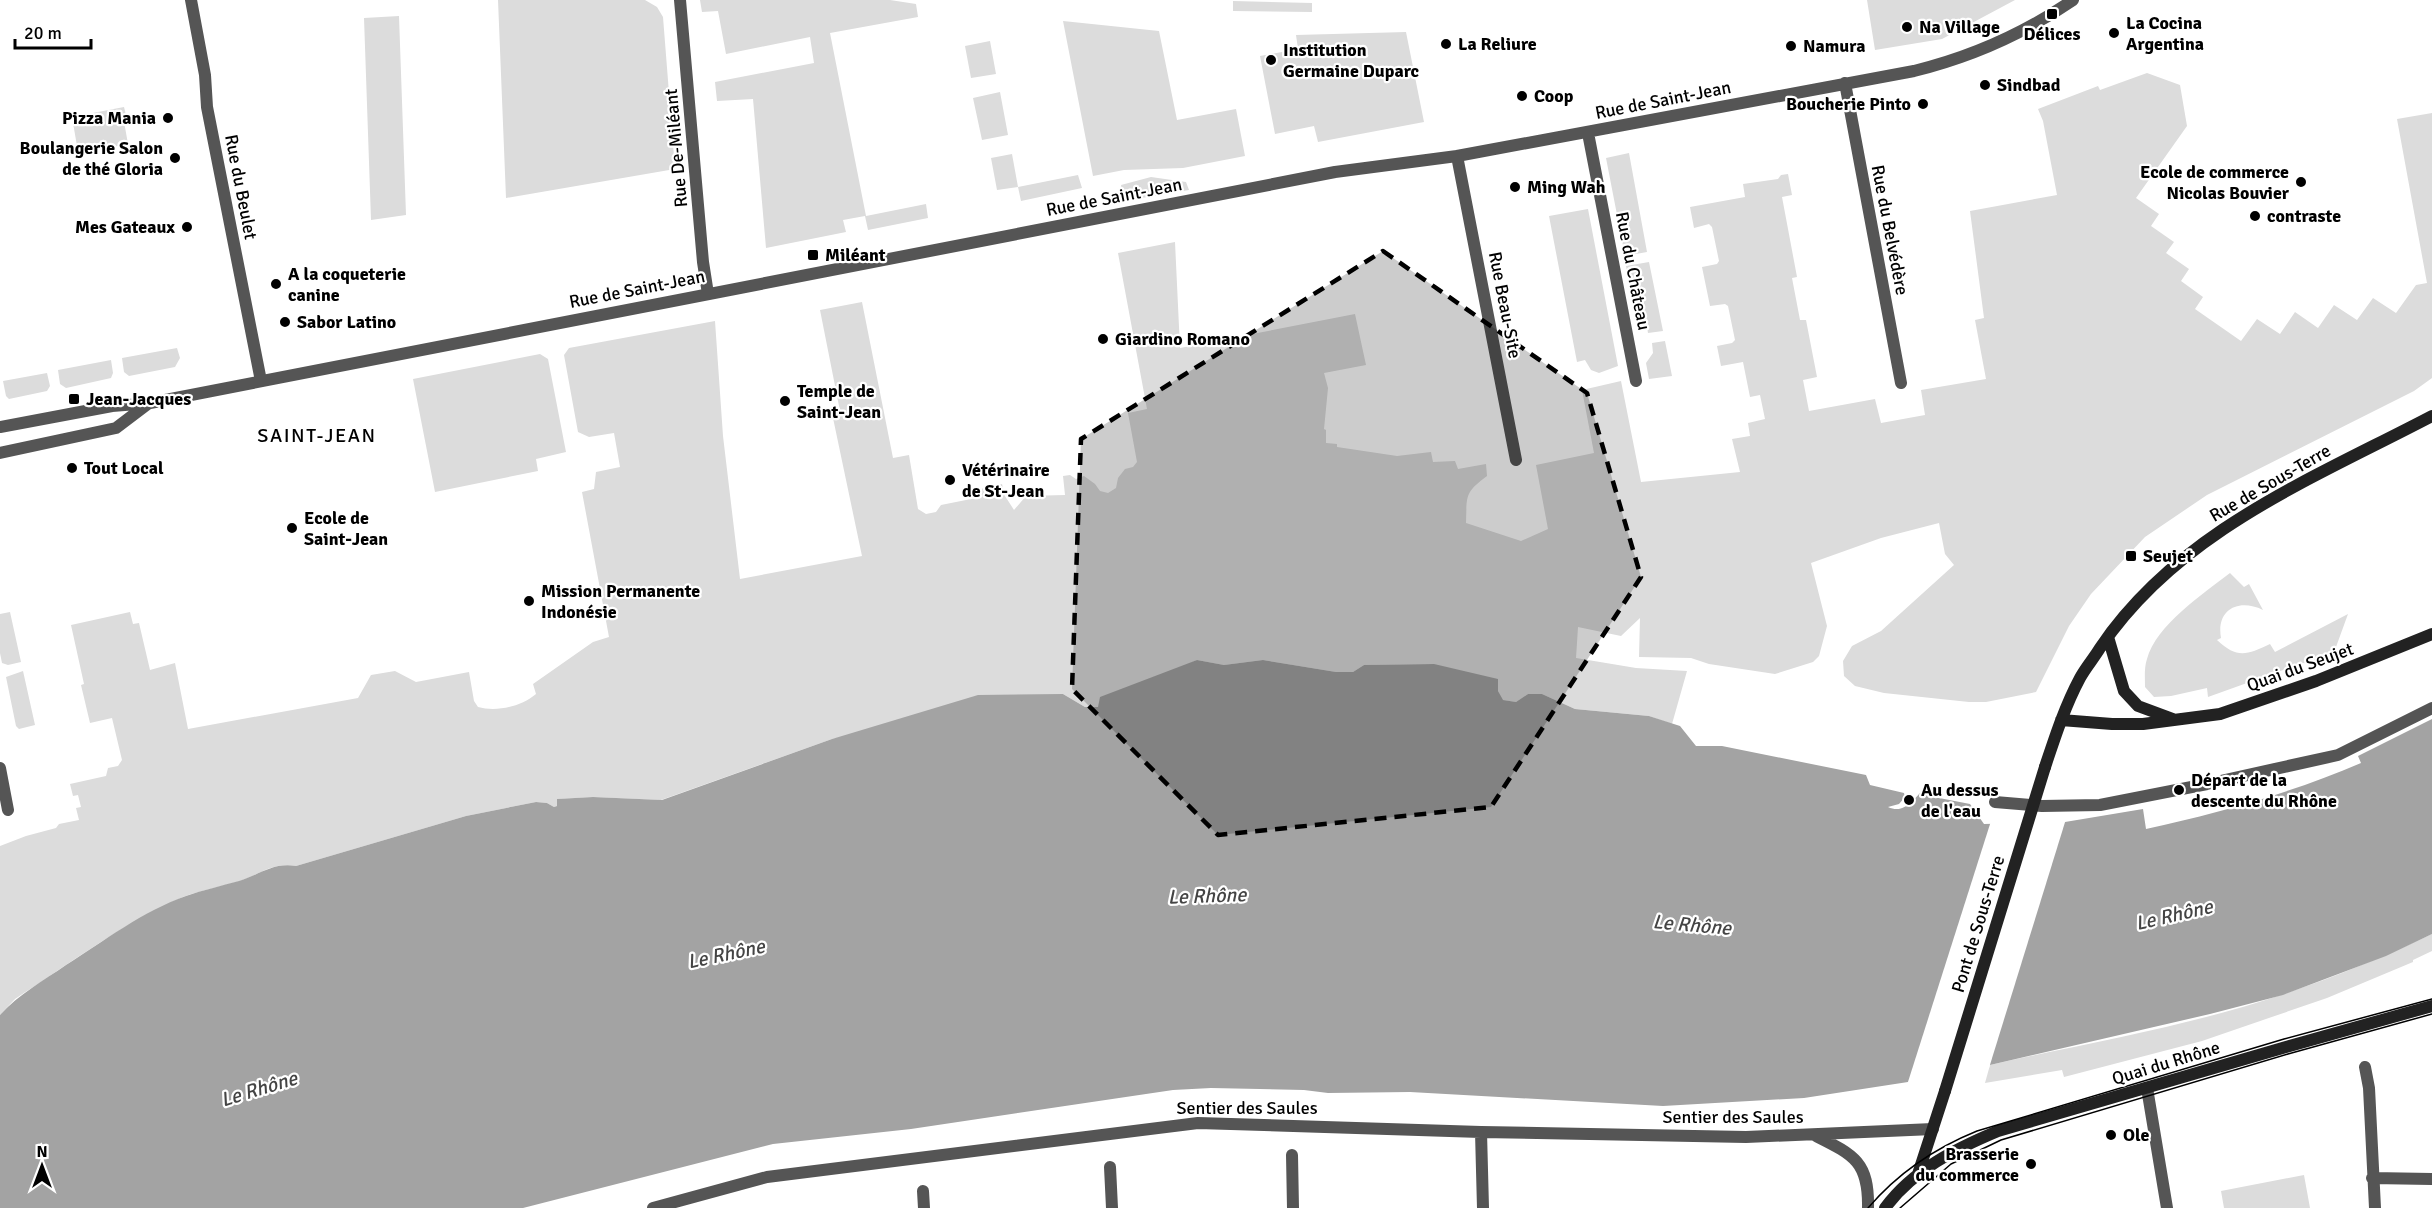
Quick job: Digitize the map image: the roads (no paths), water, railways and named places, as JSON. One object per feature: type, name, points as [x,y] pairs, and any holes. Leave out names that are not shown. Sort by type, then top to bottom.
[{"type":"street","name":"Rue du Beulet","points":[[191,0],[205,75],[207,107],[261,381]]},
{"type":"street","name":"Rue De-Miléant","points":[[680,0],[703,261],[708,294]]},
{"type":"street","name":"Rue de Saint-Jean","points":[[0,427],[112,405],[150,403],[1335,172],[1457,156],[1914,71],[1950,61],[1998,42],[2052,14],[2073,0]]},
{"type":"street","name":"Rue du Belvédère","points":[[1845,83],[1901,383]]},
{"type":"street","name":"Rue du Château","points":[[1588,133],[1636,381]]},
{"type":"street","name":"Rue Beau-Site","points":[[1457,156],[1516,460]]},
{"type":"street","name":"Rue de Saint-Jean","points":[[0,453],[116,428],[150,403]]},
{"type":"street","name":"Rue de Sous-Terre","points":[[2061,720],[2080,677],[2108,636],[2153,582],[2169,568],[2238,518],[2432,416]]},
{"type":"street","name":"Quai du Seujet","points":[[2061,720],[2112,724],[2177,721],[2220,714],[2316,681],[2432,634]]},
{"type":"street","points":[[2108,636],[2124,691],[2138,706],[2177,721]]},
{"type":"street","points":[[1995,802],[2042,806],[2100,805],[2207,784],[2338,755],[2432,708]]},
{"type":"street","name":"Pont de Sous-Terre","points":[[1918,1174],[2061,720]]},
{"type":"street","points":[[0,768],[8,810]]},
{"type":"street","name":"Quai du Rhône","points":[[1918,1174],[1965,1145],[1998,1131],[2432,1006]]},
{"type":"street","points":[[2365,1067],[2369,1088],[2375,1208]]},
{"type":"street","points":[[2147,1088],[2167,1208]]},
{"type":"street","name":"Sentier des Saules","points":[[653,1208],[767,1177],[1198,1123],[1746,1137],[1933,1129]]},
{"type":"street","points":[[1481,1132],[1483,1208]]},
{"type":"street","name":"Sentier des Saules","points":[[1813,1134],[1856,1158],[1865,1177],[1869,1208]]},
{"type":"street","points":[[1292,1155],[1293,1208]]},
{"type":"street","points":[[1110,1167],[1112,1208]]},
{"type":"street","points":[[1885,1208],[1918,1174]]},
{"type":"street","points":[[2372,1178],[2432,1179]]},
{"type":"street","points":[[923,1191],[924,1208]]},
{"type":"water","name":"Le Rhône","points":[[1197,660],[1224,665],[1263,660],[1336,672],[1353,672],[1364,665],[1434,664],[1498,679],[1498,691],[1503,700],[1516,702],[1528,694],[1542,694],[1575,709],[1649,716],[1680,726],[1696,746],[1722,746],[1866,775],[1870,785],[1904,793],[1905,797],[1899,804],[1888,807],[1894,809],[1905,807],[1926,786],[1934,797],[1970,804],[1984,824],[2065,822],[2143,809],[2146,829],[2173,823],[2255,801],[2335,774],[2361,763],[2358,756],[2432,719],[2432,934],[2386,956],[2283,995],[1990,1065],[1908,1082],[1804,1098],[1663,1106],[1410,1092],[1328,1093],[1304,1090],[1211,1088],[1173,1090],[911,1129],[773,1144],[523,1208],[0,1208],[0,1015],[23,994],[66,965],[124,927],[170,902],[239,881],[273,867],[296,866],[466,816],[536,802],[547,803],[554,807],[557,806],[557,799],[593,797],[662,800],[832,739],[978,695],[1063,694],[1085,707],[1098,707],[1100,697]]},
{"type":"tram line","points":[[1868,1208],[1918,1163],[1946,1145],[1977,1131],[2284,1039],[2432,999]]},
{"type":"tram line","points":[[1900,1208],[1951,1164],[2001,1140],[2288,1054],[2432,1014]]},
{"type":"place","name":"Délices","points":[[2052,14]]},
{"type":"place","name":"Na Village","points":[[1907,27]]},
{"type":"place","name":"La Cocina Argentina","points":[[2114,33]]},
{"type":"place","name":"La Reliure","points":[[1446,44]]},
{"type":"place","name":"Namura","points":[[1791,46]]},
{"type":"place","name":"Institution Germaine Duparc","points":[[1271,60]]},
{"type":"place","name":"Sindbad","points":[[1985,85]]},
{"type":"place","name":"Coop","points":[[1522,96]]},
{"type":"place","name":"Boucherie Pinto","points":[[1923,104]]},
{"type":"place","name":"Pizza Mania","points":[[168,118]]},
{"type":"place","name":"Boulangerie Salon de thé Gloria","points":[[175,158]]},
{"type":"place","name":"Ecole de commerce Nicolas Bouvier","points":[[2301,182]]},
{"type":"place","name":"Ming Wah","points":[[1515,187]]},
{"type":"place","name":"contraste","points":[[2255,216]]},
{"type":"place","name":"Mes Gateaux","points":[[187,227]]},
{"type":"place","name":"Miléant","points":[[813,255]]},
{"type":"place","name":"A la coqueterie canine","points":[[276,284]]},
{"type":"place","name":"Sabor Latino","points":[[285,322]]},
{"type":"place","name":"Giardino Romano","points":[[1103,339]]},
{"type":"place","name":"Jean-Jacques","points":[[74,399]]},
{"type":"place","name":"Temple de Saint-Jean","points":[[785,401]]},
{"type":"place","name":"Tout Local","points":[[72,468]]},
{"type":"place","name":"Vétérinaire de St-Jean","points":[[950,480]]},
{"type":"place","name":"Ecole de Saint-Jean","points":[[292,528]]},
{"type":"place","name":"Seujet","points":[[2131,556]]},
{"type":"place","name":"Mission Permanente Indonésie","points":[[529,601]]},
{"type":"place","name":"Départ de la descente du Rhône","points":[[2179,790]]},
{"type":"place","name":"Au dessus de l'eau","points":[[1909,800]]},
{"type":"place","name":"Ole","points":[[2111,1135]]},
{"type":"place","name":"Brasserie du commerce","points":[[2031,1164]]},
{"type":"district","name":"SAINT-JEAN","points":[[317,435]]}]
